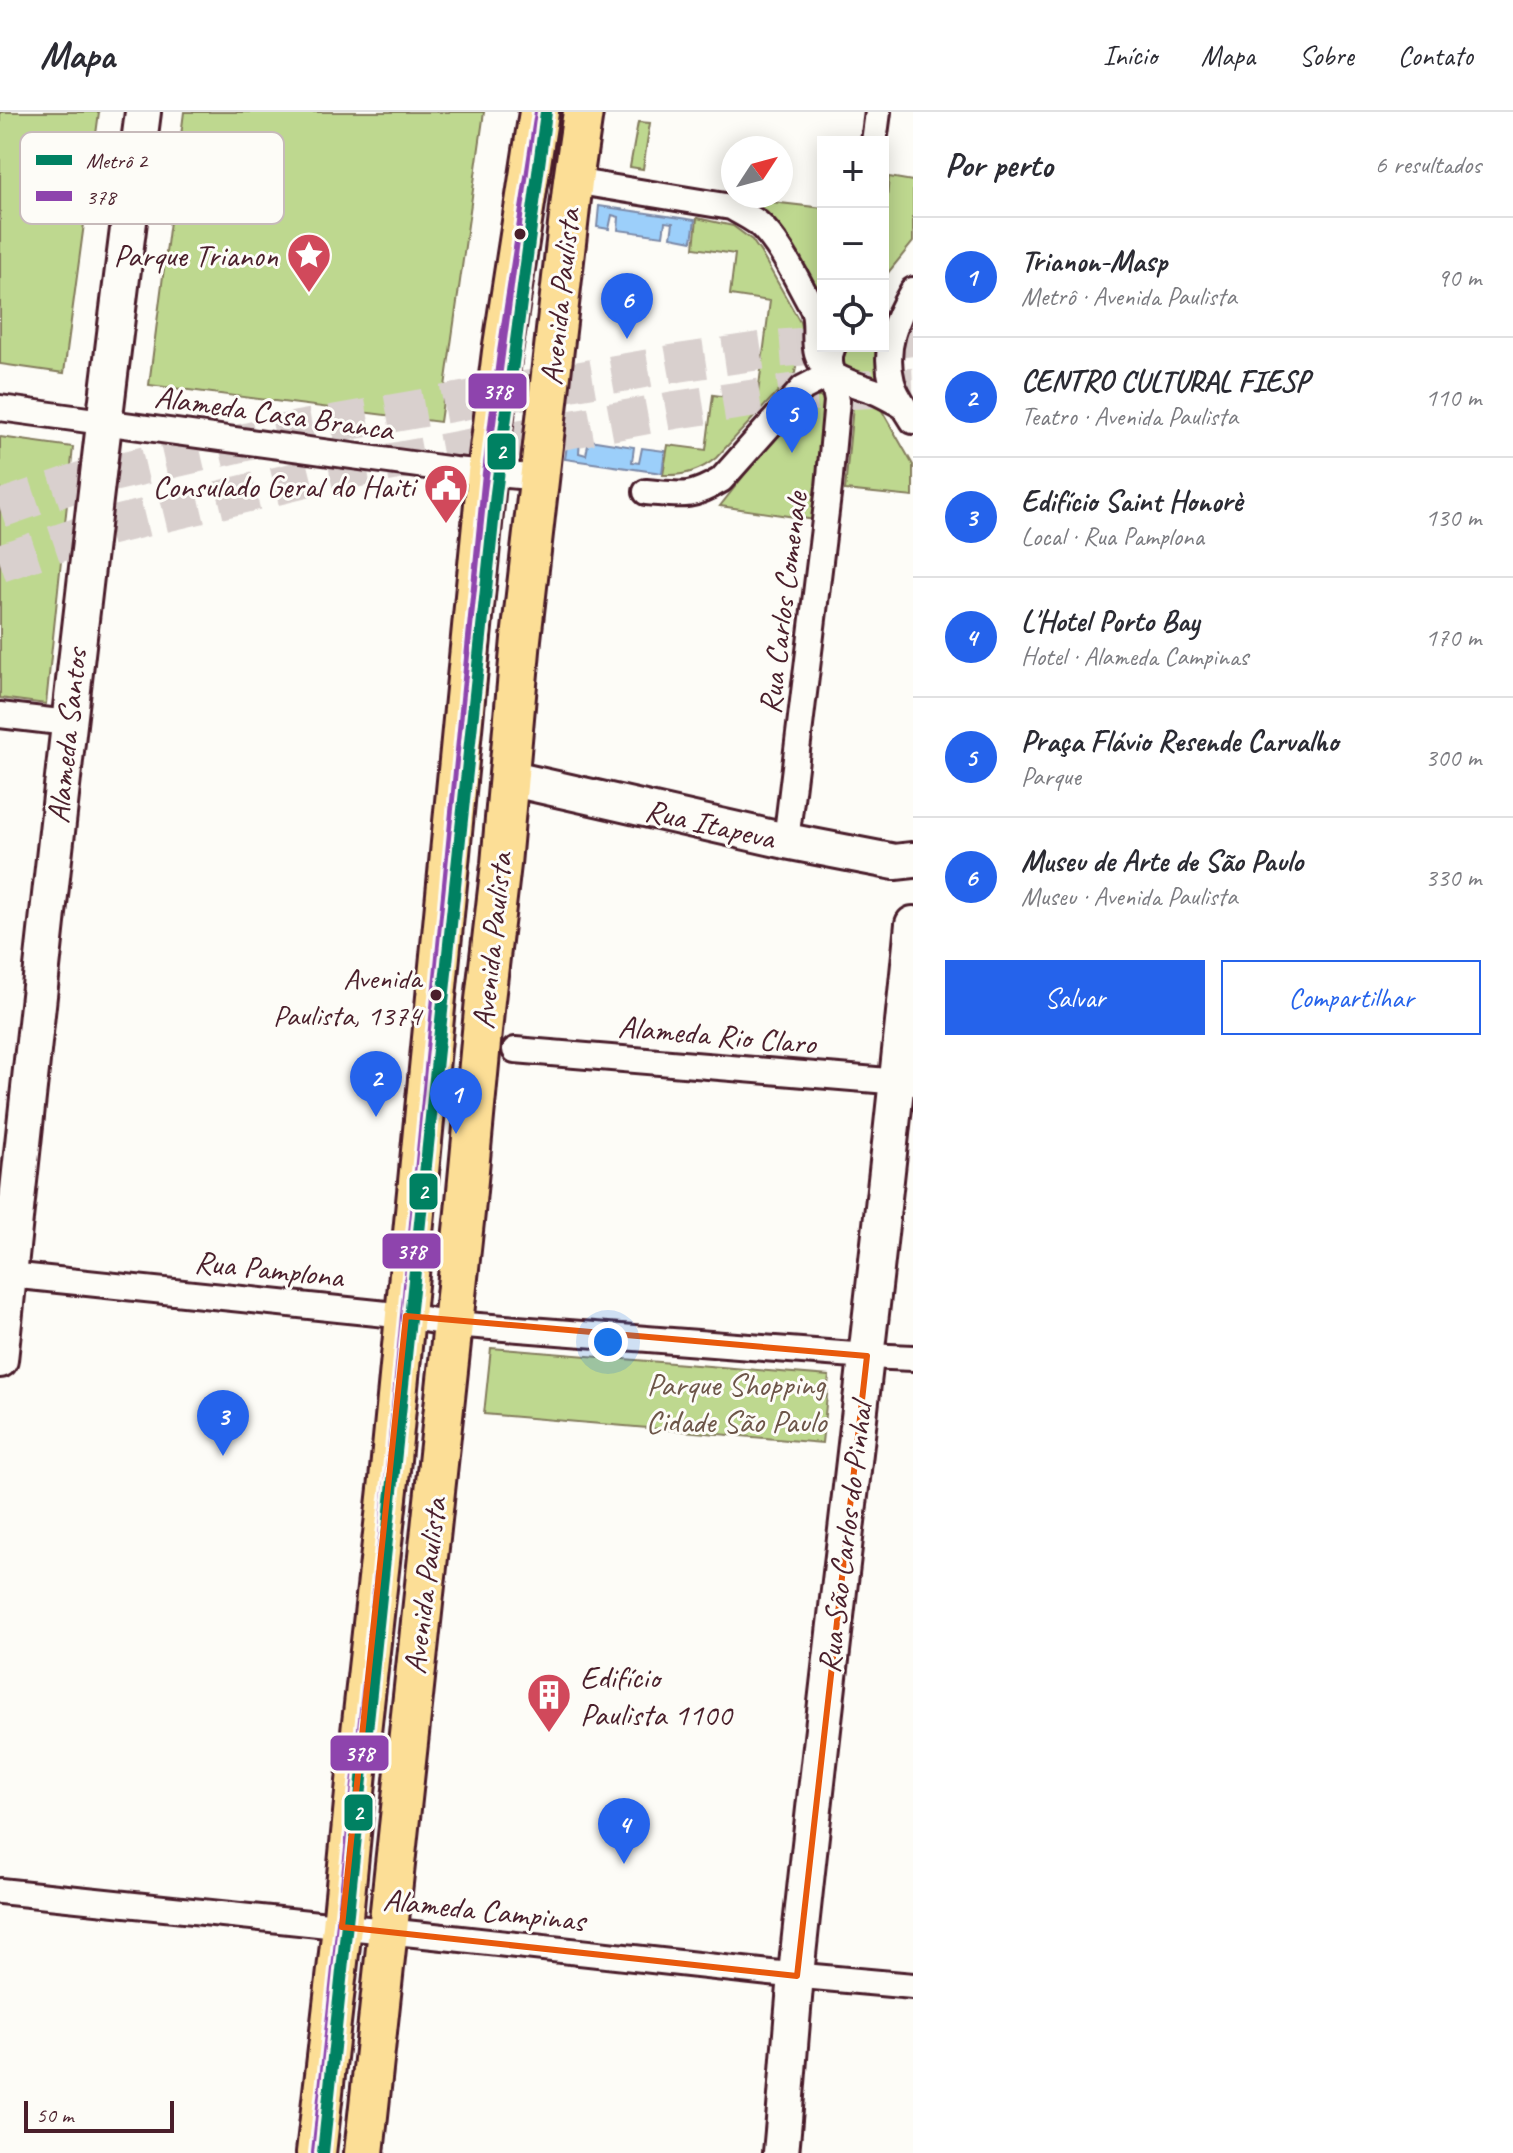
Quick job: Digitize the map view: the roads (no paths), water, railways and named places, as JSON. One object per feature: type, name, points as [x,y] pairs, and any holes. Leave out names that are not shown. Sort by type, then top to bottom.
[{"type":"main road","name":"Avenida Paulista","points":[[316,2153],[388,1496],[487,473],[502,352],[539,112]]},
{"type":"main road","name":"Avenida Paulista","points":[[364,2153],[540,478],[583,112]]},
{"type":"street","name":"Alameda Santos","points":[[140,132],[143,112]]},
{"type":"street","points":[[875,136],[878,112]]},
{"type":"street","points":[[573,181],[731,207],[747,215],[761,225],[780,252],[816,316],[816,352],[820,362],[845,381],[874,392],[908,414]]},
{"type":"street","name":"Alameda Santos","points":[[0,1360],[5,1274],[129,224]]},
{"type":"street","points":[[908,414],[892,383],[891,318],[913,290]]},
{"type":"street","points":[[831,352],[832,373]]},
{"type":"street","points":[[646,492],[685,496],[721,480],[803,388],[832,373]]},
{"type":"street","name":"Rua Carlos Comenale","points":[[786,841],[832,458],[837,401],[832,373]]},
{"type":"street","name":"Alameda Casa Branca","points":[[0,408],[540,478]]},
{"type":"street","points":[[0,715],[68,723]]},
{"type":"street","name":"Rua Itapeva","points":[[508,778],[786,841],[895,862],[913,860]]},
{"type":"street","name":"Rua São Carlos do Pinhal","points":[[781,2153],[828,1681],[867,1356],[905,1083],[913,924]]},
{"type":"street","name":"Alameda Rio Claro","points":[[515,1050],[905,1083]]},
{"type":"street","name":"Rua Pamplona","points":[[5,1274],[406,1316],[453,1324],[913,1358]]},
{"type":"street","name":"Alameda Campinas","points":[[0,1891],[913,1986]]},
{"type":"water","points":[[599,206],[695,220],[692,241],[671,237],[673,223],[665,222],[663,236],[618,230],[619,217],[612,215],[609,229],[597,227]]},
{"type":"water","points":[[568,438],[580,439],[579,453],[586,455],[589,440],[634,447],[632,462],[639,463],[642,448],[665,451],[662,473],[565,459]]},
{"type":"tunnel","points":[[889,340],[913,337]]},
{"type":"tunnel","points":[[0,509],[90,478],[298,430],[678,363],[817,345]]},
{"type":"tunnel","points":[[0,563],[103,528],[322,475],[675,410],[790,393],[913,387]]},
{"type":"metro line","name":"2","points":[[323,2153],[496,493],[546,112]]},
{"type":"place","name":"Parque Trianon","points":[[309,294]]},
{"type":"place","name":"Museu de Arte de São Paulo","points":[[627,339]]},
{"type":"place","name":"Praça Flávio Resende Carvalho","points":[[792,453]]},
{"type":"place","name":"Consulado Geral do Haiti","points":[[446,525]]},
{"type":"place","name":"Avenida Paulista, 1374","points":[[436,995]]},
{"type":"place","name":"CENTRO CULTURAL FIESP","points":[[376,1117]]},
{"type":"place","name":"Trianon-Masp","points":[[456,1134]]},
{"type":"place","name":"Edifício Saint Honorè","points":[[223,1456]]},
{"type":"place","name":"Edifício Paulista 1100","points":[[549,1734]]},
{"type":"place","name":"L'Hotel Porto Bay","points":[[624,1864]]},
{"type":"park label","name":"Parque Shopping Cidade São Paulo","points":[[736,1402]]}]
